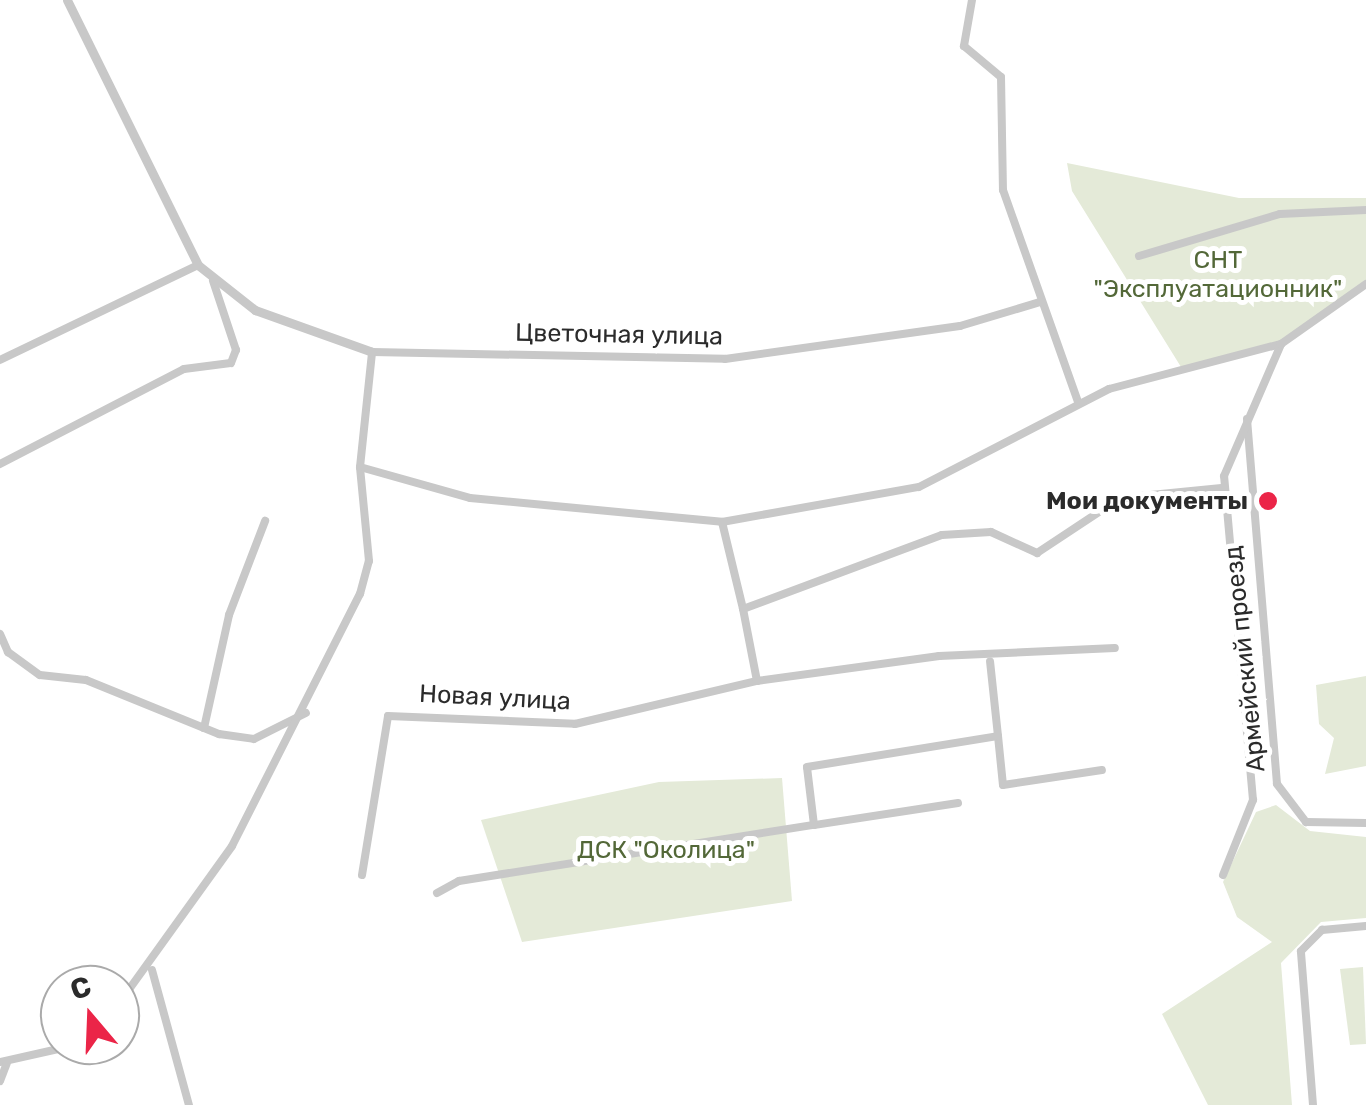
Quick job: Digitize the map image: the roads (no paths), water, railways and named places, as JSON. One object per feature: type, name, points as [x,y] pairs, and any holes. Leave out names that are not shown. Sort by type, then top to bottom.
[{"type":"street","points":[[67,0],[198,265],[213,282],[255,310],[372,352],[360,467],[369,560],[306,713],[152,969],[140,981]]},
{"type":"street","points":[[972,0],[964,46],[1001,77],[1004,190],[1078,402]]},
{"type":"street","points":[[1139,256],[1280,214],[1366,210]]},
{"type":"street","points":[[0,360],[198,265]]},
{"type":"street","points":[[0,464],[184,369],[231,362],[236,350],[213,282]]},
{"type":"street","points":[[360,467],[468,498],[722,522],[919,487],[1078,402],[1281,344],[1366,284]]},
{"type":"street","name":"Цветочная улица","points":[[372,352],[726,359],[960,326],[1040,302]]},
{"type":"street","points":[[1223,874],[1253,800],[1222,488],[1247,414],[1281,344]]},
{"type":"street","name":"Армейский проезд","points":[[1247,414],[1278,784],[1306,822],[1366,824]]},
{"type":"street","points":[[743,609],[942,534],[991,532],[1037,553],[1120,498],[1222,488]]},
{"type":"street","points":[[204,728],[228,615],[265,521]]},
{"type":"street","points":[[722,522],[757,681]]},
{"type":"street","points":[[0,634],[8,652],[40,675],[86,680],[204,728],[254,739],[306,713]]},
{"type":"street","name":"Новая улица","points":[[362,875],[388,716],[575,724],[757,681],[939,656],[990,660],[1115,648]]},
{"type":"street","points":[[990,660],[1003,785],[1102,770]]},
{"type":"street","points":[[814,825],[807,767],[998,736]]},
{"type":"street","points":[[437,892],[459,881],[958,804]]},
{"type":"street","points":[[1313,1105],[1300,951],[1322,930],[1366,926]]},
{"type":"street","points":[[152,969],[189,1105]]},
{"type":"street","points":[[0,1081],[4,1063],[40,1054]]},
{"type":"place","name":"Мои документы","points":[[1268,501]]},
{"type":"park label","name":"СНТ \"Эксплуатационник\"","points":[[1218,276]]},
{"type":"park label","name":"ДСК \"Околица\"","points":[[666,850]]}]
